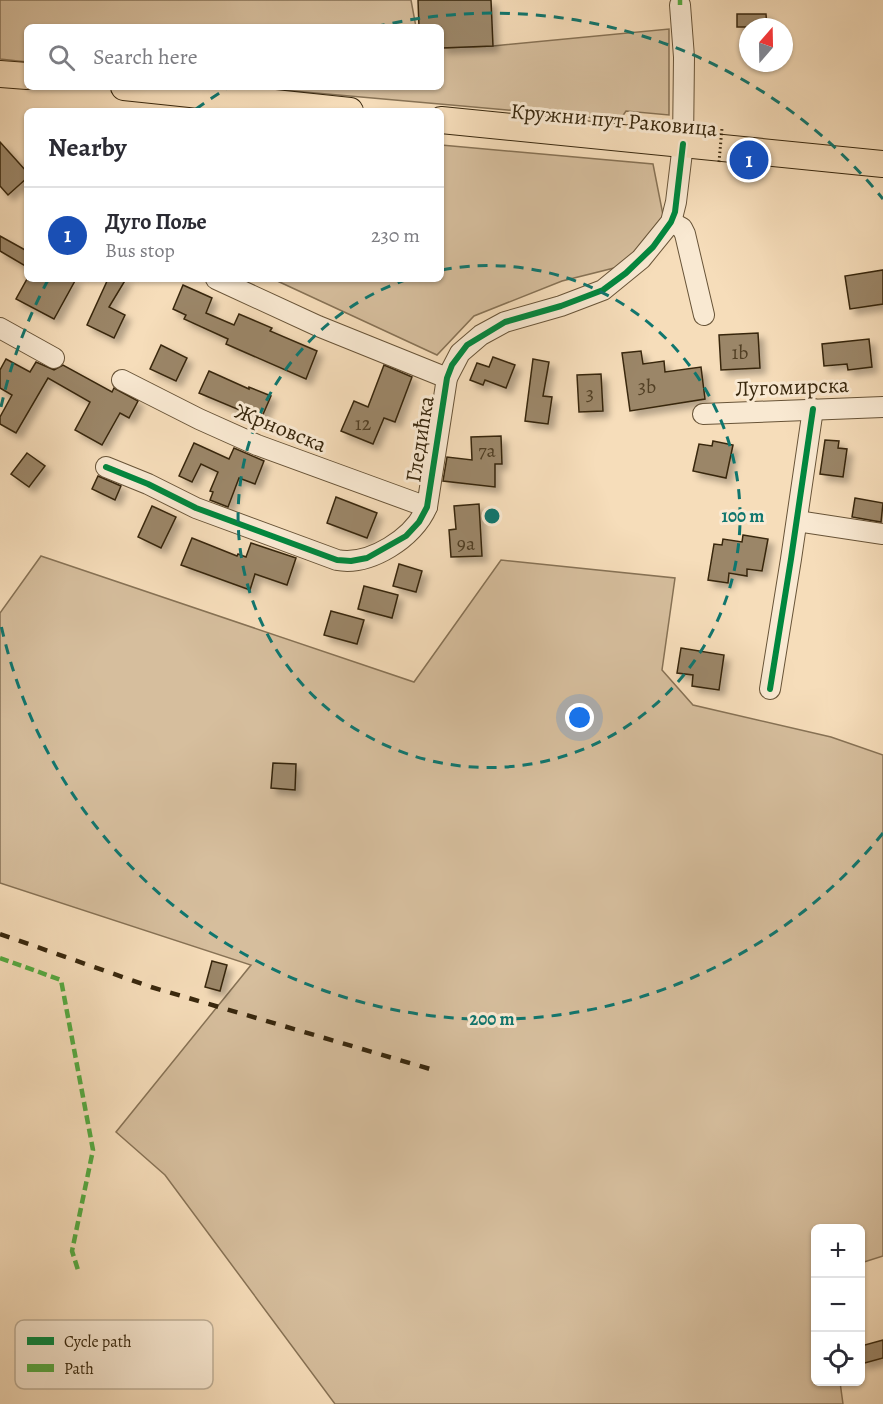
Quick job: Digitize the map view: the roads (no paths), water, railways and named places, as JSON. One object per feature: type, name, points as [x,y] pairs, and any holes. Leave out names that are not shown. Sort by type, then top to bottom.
[{"type":"main road","points":[[0,74],[24,76]]},
{"type":"main road","points":[[152,90],[322,108]]},
{"type":"main road","name":"Кружни пут Раковица","points":[[444,120],[883,164]]},
{"type":"street","name":"Гледићка","points":[[106,467],[148,484],[196,508],[318,554],[343,561],[367,558],[406,536],[419,522],[427,507],[447,378],[460,353],[481,335],[505,322],[597,293],[641,259],[671,222],[676,202],[683,144],[684,57],[680,5]]},
{"type":"street","points":[[671,222],[682,228],[686,234],[704,315]]},
{"type":"street","points":[[223,282],[318,326],[447,378]]},
{"type":"street","points":[[0,328],[54,358]]},
{"type":"street","name":"Жрновска","points":[[122,380],[257,445],[427,507]]},
{"type":"street","name":"Лугомирска","points":[[703,414],[883,407]]},
{"type":"street","points":[[770,689],[813,409]]},
{"type":"street","points":[[797,521],[883,534]]},
{"type":"railway","points":[[0,934],[151,987],[430,1069]]},
{"type":"place","name":"Дуго Поље","points":[[749,160]]}]
